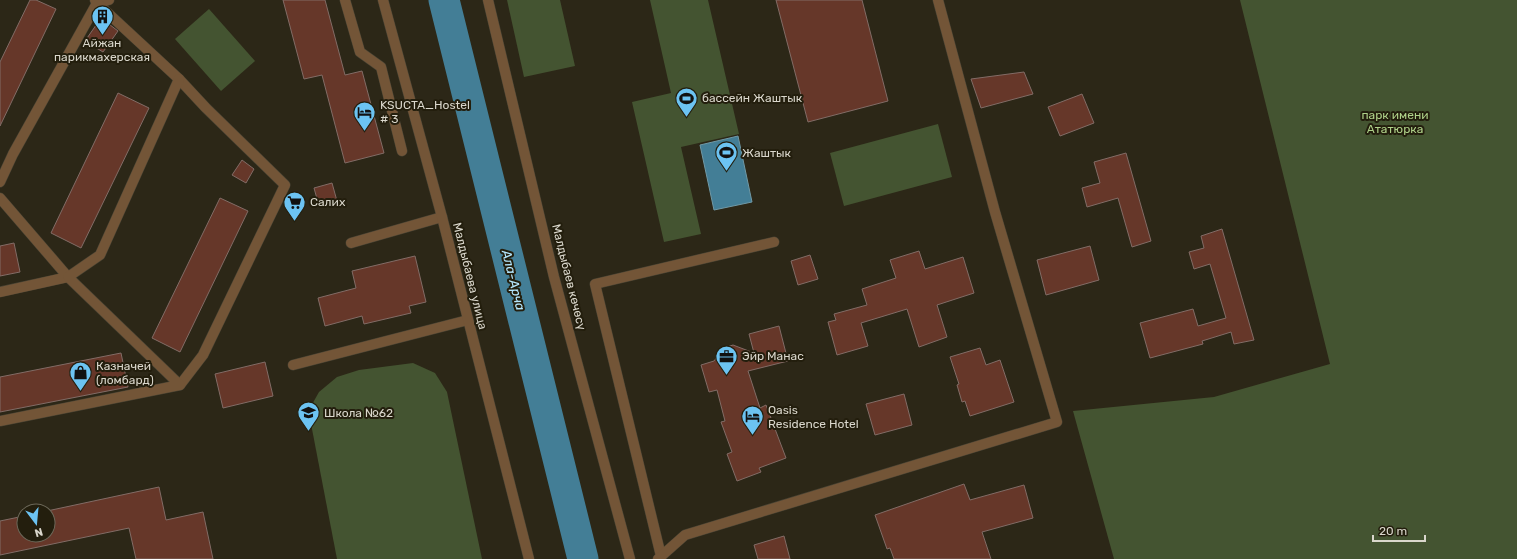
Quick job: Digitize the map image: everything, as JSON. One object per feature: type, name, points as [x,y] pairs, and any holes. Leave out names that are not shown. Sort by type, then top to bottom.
[{"type":"street","points":[[96,1],[110,0]]},
{"type":"street","points":[[345,0],[360,52],[381,67],[402,151]]},
{"type":"street","name":"Малдыбаева улица","points":[[383,0],[442,217],[529,559]]},
{"type":"street","name":"Малдыбаев көчөсү","points":[[488,0],[554,277],[630,559]]},
{"type":"street","points":[[660,558],[685,534],[1057,422],[995,212],[938,0]]},
{"type":"street","points":[[0,421],[180,385],[203,354],[285,185],[206,108],[179,79],[96,1]]},
{"type":"street","points":[[0,182],[13,154],[96,1]]},
{"type":"street","points":[[0,292],[68,277],[100,255],[179,79]]},
{"type":"street","points":[[0,198],[68,277],[180,385]]},
{"type":"street","points":[[351,243],[442,217]]},
{"type":"street","points":[[660,558],[595,284],[774,242]]},
{"type":"street","points":[[293,365],[468,320]]},
{"type":"green space","points":[[507,0],[560,0],[575,66],[524,77]]},
{"type":"green space","name":"бассейн Жаштык","points":[[650,0],[708,0],[739,134],[681,147],[701,234],[664,242],[632,102],[671,93]]},
{"type":"green space","name":"парк имени Ататюрка","points":[[1240,0],[1517,0],[1517,559],[1114,559],[1073,411],[1214,397],[1330,364]]},
{"type":"green space","points":[[209,9],[255,61],[221,91],[175,39]]},
{"type":"green space","points":[[938,124],[952,177],[844,206],[830,153]]},
{"type":"green space","points":[[413,363],[435,373],[447,392],[482,559],[337,559],[312,429],[310,408],[319,392],[337,377],[359,370]]},
{"type":"water","name":"Жаштык","points":[[738,136],[752,202],[714,210],[700,145]]},
{"type":"building","points":[[30,0],[36,0],[56,9],[0,126],[0,62]]},
{"type":"building","points":[[283,0],[325,0],[345,75],[362,71],[384,153],[345,163],[322,75],[304,79]]},
{"type":"building","points":[[776,0],[862,0],[888,101],[808,122]]},
{"type":"building","name":"Айжан парикмахерская","points":[[101,18],[118,31],[103,52],[85,41]]},
{"type":"building","points":[[1024,72],[1033,94],[981,108],[971,79]]},
{"type":"building","points":[[118,93],[149,108],[81,248],[51,233]]},
{"type":"building","points":[[1082,94],[1094,123],[1060,136],[1048,107]]},
{"type":"building","points":[[1126,153],[1151,241],[1132,247],[1118,198],[1087,207],[1082,188],[1100,183],[1094,162]]},
{"type":"building","points":[[242,160],[254,169],[246,183],[232,175]]},
{"type":"building","points":[[332,183],[337,201],[319,206],[314,188]]},
{"type":"building","points":[[220,198],[248,211],[180,352],[152,338]]},
{"type":"building","points":[[1222,229],[1254,340],[1234,344],[1231,332],[1202,341],[1203,344],[1150,358],[1140,323],[1193,309],[1198,326],[1226,318],[1210,264],[1194,269],[1189,252],[1204,248],[1201,236]]},
{"type":"building","points":[[14,243],[20,272],[0,276],[0,246]]},
{"type":"building","points":[[1090,246],[1099,280],[1046,295],[1037,260]]},
{"type":"building","points":[[919,251],[925,269],[963,257],[974,293],[937,305],[947,337],[919,347],[907,309],[861,323],[868,346],[837,355],[828,322],[836,320],[834,314],[867,305],[862,289],[896,278],[890,260]]},
{"type":"building","points":[[810,255],[818,279],[798,285],[791,261]]},
{"type":"building","points":[[415,256],[426,302],[409,306],[411,313],[364,324],[362,316],[325,326],[318,298],[356,288],[352,271]]},
{"type":"building","points":[[779,326],[788,361],[748,371],[760,408],[766,405],[786,458],[759,468],[761,472],[737,481],[727,454],[732,452],[721,422],[725,421],[717,390],[709,392],[701,365],[714,361],[724,348],[733,345],[754,353],[749,334]]},
{"type":"building","points":[[980,348],[986,365],[1000,360],[1014,402],[970,416],[965,401],[962,402],[957,385],[959,384],[950,357]]},
{"type":"building","points":[[121,353],[128,387],[0,412],[0,377]]},
{"type":"building","points":[[265,362],[273,396],[223,408],[215,374]]},
{"type":"building","points":[[904,394],[912,425],[875,435],[866,404]]},
{"type":"building","points":[[964,484],[970,500],[1024,485],[1033,518],[982,532],[991,559],[894,559],[890,548],[887,549],[875,515]]},
{"type":"building","points":[[159,487],[166,520],[203,512],[213,559],[136,559],[129,528],[0,555],[0,521],[16,518],[16,543],[56,543],[56,509]]},
{"type":"building","points":[[784,536],[790,559],[758,559],[754,545]]},
{"type":"waterway","name":"Ала-Арча","points":[[444,0],[583,559]]},
{"type":"place","name":"Айжан парикмахерская","points":[[102,36]]},
{"type":"place","name":"бассейн Жаштык","points":[[686,118]]},
{"type":"place","name":"KSUCTA_Hostel # 3","points":[[365,132]]},
{"type":"place","name":"Жаштык","points":[[726,172]]},
{"type":"place","name":"Салих","points":[[294,222]]},
{"type":"place","name":"Эйр Манас","points":[[727,376]]},
{"type":"place","name":"Казначей (ломбард)","points":[[81,392]]},
{"type":"place","name":"Школа №62","points":[[309,432]]},
{"type":"place","name":"Oasis Residence Hotel","points":[[753,436]]}]
